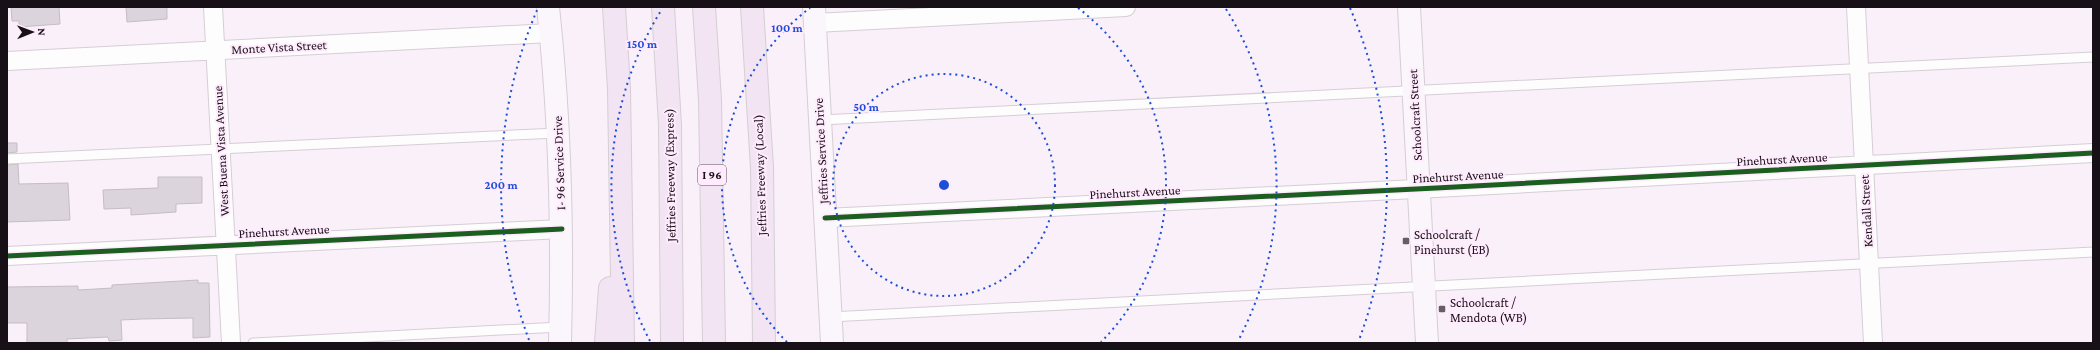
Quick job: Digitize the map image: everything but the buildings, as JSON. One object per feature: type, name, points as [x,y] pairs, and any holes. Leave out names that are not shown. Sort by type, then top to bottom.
[{"type":"highway","points":[[614,7],[619,89],[624,343]]},
{"type":"highway","name":"Jeffries Freeway (Express)","points":[[663,7],[670,125],[672,343]]},
{"type":"highway","name":"I 96","points":[[704,7],[710,100],[714,343]]},
{"type":"highway","name":"Jeffries Freeway (Local)","points":[[752,7],[762,168],[764,340]]},
{"type":"highway","points":[[606,343],[610,287],[622,218]]},
{"type":"street","name":"West Buena Vista Avenue","points":[[213,7],[227,245],[231,343]]},
{"type":"street","name":"I- 96 Service Drive","points":[[548,7],[558,133],[562,229],[560,335]]},
{"type":"street","points":[[814,15],[1126,7]]},
{"type":"street","name":"Schoolcraft Street","points":[[1409,7],[1427,343]]},
{"type":"street","name":"Kendall Street","points":[[1856,7],[1873,343]]},
{"type":"street","name":"Jeffries Service Drive","points":[[814,15],[832,343]]},
{"type":"street","name":"Monte Vista Street","points":[[7,61],[551,33]]},
{"type":"street","name":"Pinehurst Avenue","points":[[825,218],[1419,189],[2093,153]]},
{"type":"street","name":"Pinehurst Avenue","points":[[7,256],[562,229]]},
{"type":"lane","points":[[820,120],[1414,92],[2093,57]]},
{"type":"lane","points":[[7,159],[558,133]]},
{"type":"lane","points":[[830,317],[2093,252]]},
{"type":"lane","points":[[253,343],[560,335]]},
{"type":"cycle path","points":[[825,218],[1436,188],[2093,153]]},
{"type":"cycle path","points":[[7,256],[562,229]]},
{"type":"place","name":"Schoolcraft / Pinehurst (EB)","points":[[1406,241]]},
{"type":"place","name":"Schoolcraft / Mendota (WB)","points":[[1442,309]]}]
